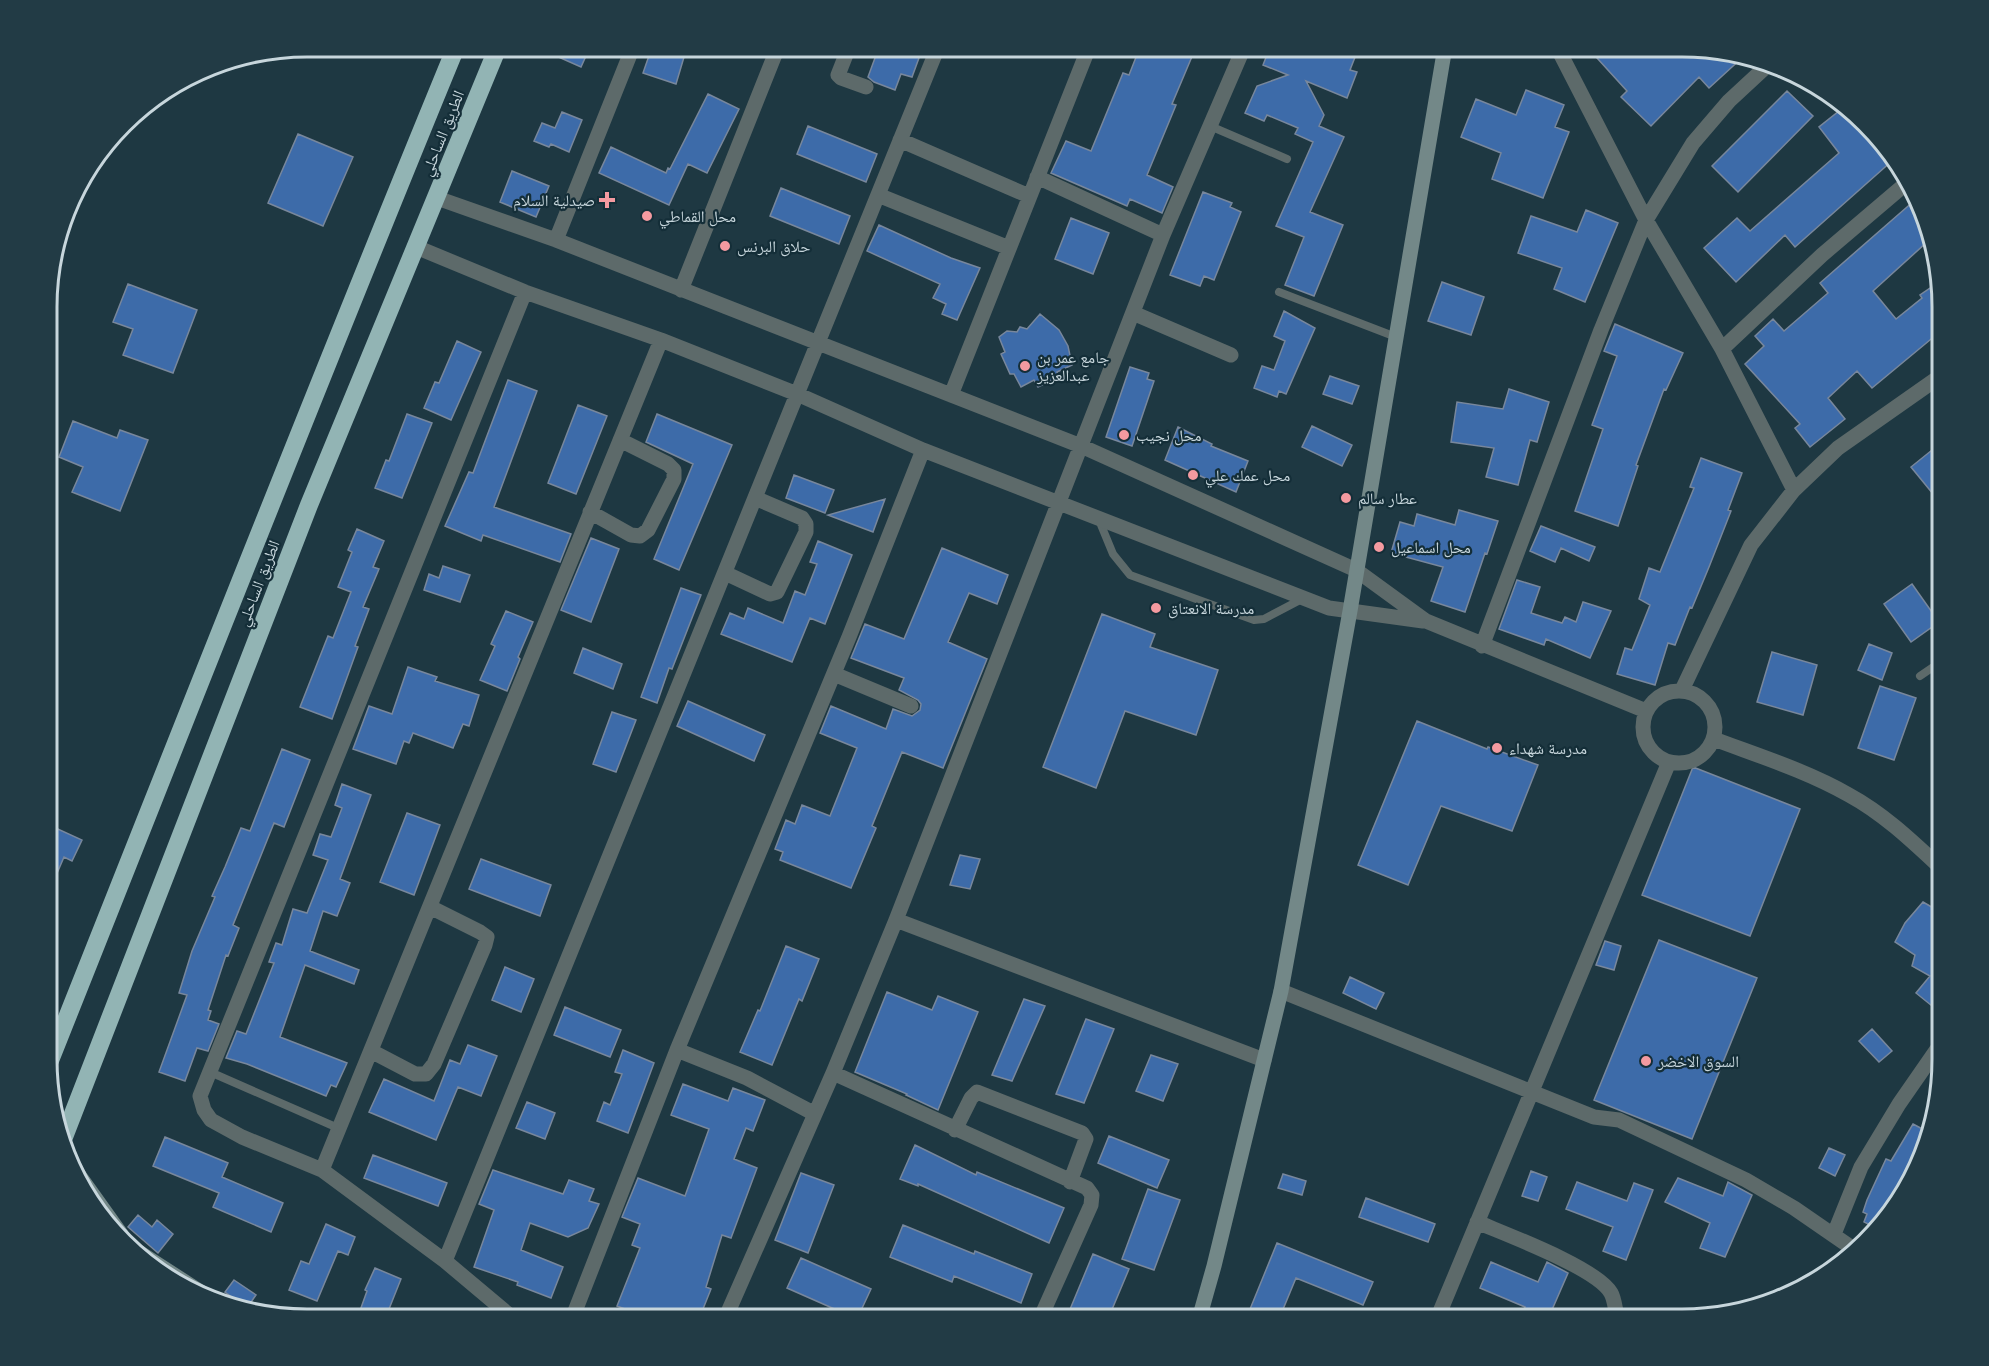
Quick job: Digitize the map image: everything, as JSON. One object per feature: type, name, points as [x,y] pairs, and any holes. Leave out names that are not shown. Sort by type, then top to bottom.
[{"type":"highway","name":"الطريق الساحلي","points":[[57,1043],[334,344],[451,57]]},
{"type":"highway","name":"الطريق الساحلي","points":[[67,1128],[309,505],[494,57]]},
{"type":"street","points":[[556,240],[629,57]]},
{"type":"street","points":[[681,290],[774,57]]},
{"type":"street","points":[[845,57],[838,75],[866,87]]},
{"type":"street","points":[[446,1261],[934,57]]},
{"type":"street","points":[[951,395],[1085,57]]},
{"type":"street","points":[[729,1309],[833,1073],[896,920],[1163,235],[1240,57]]},
{"type":"street","points":[[1202,1309],[1281,992],[1350,611],[1443,57]]},
{"type":"street","points":[[1562,57],[1646,220],[1722,350],[1794,490]]},
{"type":"street","points":[[1482,646],[1601,330],[1646,220],[1694,143],[1729,101],[1762,70]]},
{"type":"street","points":[[900,140],[1029,196]]},
{"type":"street","points":[[1037,177],[1163,235]]},
{"type":"street","points":[[1722,350],[1821,255],[1901,188]]},
{"type":"street","points":[[878,195],[1009,248]]},
{"type":"street","points":[[437,198],[556,240],[1081,446],[1356,570],[1426,621],[1482,646],[1646,711]]},
{"type":"street","points":[[416,247],[525,292],[661,340],[797,394],[923,450],[1329,608],[1426,621]]},
{"type":"street","points":[[502,1309],[446,1261],[322,1170],[242,1137],[211,1120],[204,1110],[200,1096],[525,292]]},
{"type":"street","points":[[1133,314],[1231,355]]},
{"type":"street","points":[[322,1170],[661,340]]},
{"type":"street","points":[[1682,690],[1751,545],[1794,490],[1838,448],[1932,382]]},
{"type":"street","points":[[591,512],[631,536],[640,536],[648,530],[674,479],[674,470],[668,464],[620,440]]},
{"type":"street","points":[[576,1309],[677,1050],[834,674],[923,450]]},
{"type":"street","points":[[724,573],[770,594],[777,592],[806,532],[806,524],[802,518],[755,498]]},
{"type":"street","points":[[834,674],[911,706]]},
{"type":"street","points":[[1682,690],[1703,698],[1715,717],[1714,739],[1703,754],[1687,762],[1669,762],[1651,750],[1643,732],[1646,711],[1660,695],[1682,690]]},
{"type":"street","points":[[1714,739],[1807,775],[1850,795],[1902,831],[1932,860]]},
{"type":"street","points":[[1441,1309],[1669,762]]},
{"type":"street","points":[[371,1051],[415,1074],[426,1074],[434,1064],[485,945],[487,937],[480,932],[430,907]]},
{"type":"street","points":[[896,920],[1264,1060]]},
{"type":"street","points":[[1281,992],[1594,1117],[1619,1120],[1746,1180],[1849,1245]]},
{"type":"street","points":[[677,1050],[747,1078],[815,1114]]},
{"type":"street","points":[[1834,1234],[1861,1167],[1899,1104],[1932,1056]]},
{"type":"street","points":[[833,1073],[1087,1188],[1092,1195],[1091,1205],[1044,1309]]},
{"type":"street","points":[[956,1130],[971,1098],[977,1092],[1082,1132],[1086,1139],[1085,1146],[1070,1182]]},
{"type":"street","points":[[1477,1222],[1563,1259],[1594,1277],[1610,1292],[1615,1309]]},
{"type":"lane","points":[[1210,126],[1287,159]]},
{"type":"lane","points":[[1279,292],[1396,336]]},
{"type":"lane","points":[[1099,519],[1113,554],[1130,574],[1254,620],[1264,619],[1304,598]]},
{"type":"lane","points":[[1920,676],[1932,668]]},
{"type":"lane","points":[[210,1072],[338,1128]]},
{"type":"building","points":[[558,57],[586,57],[581,67]]},
{"type":"building","points":[[649,57],[684,57],[676,84],[643,73]]},
{"type":"building","points":[[875,57],[919,57],[912,77],[901,74],[895,90],[874,82],[868,77]]},
{"type":"building","points":[[1136,57],[1192,57],[1172,104],[1176,105],[1147,175],[1173,187],[1162,213],[1130,199],[1127,206],[1051,173],[1066,141],[1091,151],[1123,73],[1129,75]]},
{"type":"building","points":[[1266,57],[1355,57],[1350,70],[1357,72],[1347,98],[1306,81],[1324,115],[1319,126],[1344,137],[1310,212],[1343,225],[1314,296],[1285,285],[1304,237],[1276,226],[1313,142],[1295,134],[1298,128],[1267,115],[1264,121],[1245,113],[1257,86],[1288,75],[1263,65]]},
{"type":"building","points":[[1596,57],[1682,57],[1714,59],[1736,63],[1709,88],[1699,77],[1651,126],[1621,97],[1627,91]]},
{"type":"building","points":[[1526,90],[1564,105],[1555,127],[1569,132],[1543,198],[1492,179],[1501,153],[1461,137],[1476,99],[1516,115]]},
{"type":"building","points":[[1787,91],[1813,116],[1738,192],[1712,166]]},
{"type":"building","points":[[708,94],[739,109],[707,173],[688,164],[669,205],[599,173],[611,147],[666,173]]},
{"type":"building","points":[[562,112],[582,120],[569,152],[551,144],[549,147],[534,141],[542,123],[555,128]]},
{"type":"building","points":[[1838,112],[1859,130],[1888,165],[1795,247],[1785,235],[1736,282],[1704,248],[1737,218],[1750,231],[1839,153],[1819,127]]},
{"type":"building","points":[[808,126],[877,154],[866,182],[797,154]]},
{"type":"building","points":[[298,134],[353,157],[323,226],[268,203]]},
{"type":"building","points":[[512,171],[549,186],[536,217],[500,202]]},
{"type":"building","points":[[781,188],[850,216],[839,244],[770,216]]},
{"type":"building","points":[[1203,192],[1232,203],[1230,207],[1241,212],[1214,280],[1204,276],[1200,286],[1170,275]]},
{"type":"building","points":[[1910,205],[1924,245],[1873,291],[1896,319],[1922,298],[1920,295],[1931,288],[1932,338],[1872,388],[1857,371],[1828,398],[1845,419],[1810,447],[1795,428],[1800,424],[1745,364],[1764,346],[1755,336],[1773,319],[1784,331],[1828,293],[1820,283]]},
{"type":"building","points":[[1586,210],[1618,223],[1585,302],[1554,289],[1562,268],[1518,253],[1531,216],[1577,232]]},
{"type":"building","points":[[1071,218],[1109,233],[1093,274],[1055,259]]},
{"type":"building","points":[[879,225],[951,258],[980,268],[957,320],[942,314],[946,304],[933,298],[940,284],[867,251]]},
{"type":"building","points":[[1442,282],[1484,297],[1471,335],[1428,321]]},
{"type":"building","points":[[128,284],[197,310],[173,373],[123,355],[133,329],[113,322]]},
{"type":"building","points":[[1284,311],[1315,328],[1286,394],[1279,391],[1277,397],[1254,388],[1262,366],[1274,370],[1285,341],[1274,336]]},
{"type":"building","points":[[1040,314],[1059,330],[1068,346],[1072,365],[1057,372],[1058,377],[1038,387],[1034,380],[1021,387],[1014,374],[1010,374],[1001,354],[1005,352],[999,337],[1007,331],[1017,332],[1020,327],[1027,329]]},
{"type":"building","points":[[1615,324],[1683,353],[1666,390],[1664,389],[1636,465],[1638,466],[1618,526],[1575,511],[1603,429],[1592,425],[1617,356],[1604,351]]},
{"type":"building","points":[[457,341],[481,352],[451,420],[424,408],[435,382],[439,383]]},
{"type":"building","points":[[1130,367],[1149,373],[1147,379],[1154,381],[1132,446],[1106,437]]},
{"type":"building","points":[[1330,376],[1359,386],[1352,404],[1323,394]]},
{"type":"building","points":[[508,380],[537,391],[494,507],[571,534],[560,562],[483,535],[481,541],[445,526],[469,472],[473,473]]},
{"type":"building","points":[[1509,389],[1549,402],[1537,442],[1530,440],[1518,485],[1486,477],[1494,448],[1451,442],[1457,402],[1503,409]]},
{"type":"building","points":[[578,405],[607,416],[576,494],[548,483]]},
{"type":"building","points":[[407,414],[432,423],[402,498],[375,488],[386,460],[389,461]]},
{"type":"building","points":[[657,414],[732,445],[679,570],[654,559],[693,464],[646,442]]},
{"type":"building","points":[[73,421],[117,438],[120,430],[148,440],[120,511],[72,492],[83,467],[59,457]]},
{"type":"building","points":[[1312,426],[1352,445],[1342,466],[1302,447]]},
{"type":"building","points":[[1178,427],[1212,444],[1211,446],[1248,461],[1236,492],[1165,460]]},
{"type":"building","points":[[1932,450],[1932,493],[1911,467]]},
{"type":"building","points":[[1701,458],[1742,473],[1728,510],[1731,511],[1675,645],[1668,643],[1655,685],[1617,674],[1625,648],[1632,650],[1650,605],[1639,599],[1649,568],[1660,572],[1694,488],[1690,487]]},
{"type":"building","points":[[794,475],[834,490],[825,513],[786,498]]},
{"type":"building","points":[[885,499],[873,532],[828,515]]},
{"type":"building","points":[[1459,510],[1498,521],[1465,612],[1431,601],[1443,567],[1391,553],[1400,522],[1414,526],[1417,514],[1455,525]]},
{"type":"building","points":[[1541,526],[1595,547],[1589,561],[1561,548],[1555,562],[1530,551]]},
{"type":"building","points":[[357,529],[384,541],[373,567],[379,569],[363,607],[369,609],[355,646],[358,647],[332,719],[300,707],[328,636],[333,638],[351,592],[338,587],[352,552],[348,550]]},
{"type":"building","points":[[591,538],[619,549],[591,622],[561,610]]},
{"type":"building","points":[[818,541],[852,555],[825,624],[810,618],[792,662],[721,634],[730,613],[744,619],[748,608],[783,623],[795,591],[805,595],[817,564],[810,562]]},
{"type":"building","points":[[942,548],[1008,575],[997,604],[969,593],[948,642],[987,659],[943,768],[902,752],[872,826],[876,828],[851,888],[780,860],[783,852],[775,849],[786,820],[795,824],[802,805],[830,816],[857,748],[820,733],[831,706],[886,729],[893,709],[912,716],[920,710],[921,704],[918,700],[899,690],[904,678],[851,658],[865,624],[904,639]]},
{"type":"building","points":[[443,566],[470,575],[460,602],[424,590],[429,574],[439,578]]},
{"type":"building","points":[[1517,580],[1540,587],[1531,613],[1562,623],[1565,617],[1576,622],[1583,602],[1611,611],[1590,658],[1546,639],[1544,645],[1499,629]]},
{"type":"building","points":[[1912,584],[1932,612],[1932,627],[1911,642],[1884,604]]},
{"type":"building","points":[[681,588],[701,595],[672,669],[669,668],[657,703],[641,697]]},
{"type":"building","points":[[506,611],[533,622],[507,691],[480,680],[495,646],[491,644]]},
{"type":"building","points":[[1102,614],[1155,634],[1150,647],[1218,670],[1196,735],[1125,711],[1096,788],[1043,767]]},
{"type":"building","points":[[1869,644],[1892,653],[1882,680],[1858,670]]},
{"type":"building","points":[[583,648],[622,664],[613,689],[574,673]]},
{"type":"building","points":[[1772,652],[1817,665],[1803,715],[1757,702]]},
{"type":"building","points":[[408,667],[437,677],[435,681],[479,695],[469,726],[463,724],[453,748],[413,733],[409,743],[404,741],[396,764],[353,749],[369,706],[392,714]]},
{"type":"building","points":[[1880,686],[1916,698],[1894,760],[1858,748]]},
{"type":"building","points":[[688,701],[765,735],[754,761],[677,726]]},
{"type":"building","points":[[612,712],[636,720],[616,772],[593,764]]},
{"type":"building","points":[[1417,721],[1487,749],[1488,747],[1538,765],[1512,831],[1441,806],[1408,885],[1358,865]]},
{"type":"building","points":[[282,749],[310,760],[284,827],[274,823],[233,925],[239,928],[228,956],[226,955],[208,1010],[211,1011],[208,1020],[219,1024],[208,1051],[197,1048],[185,1081],[159,1072],[187,995],[179,993],[192,951],[215,897],[212,896],[241,828],[250,831]]},
{"type":"building","points":[[1693,767],[1800,809],[1750,936],[1642,895]]},
{"type":"building","points":[[342,784],[371,795],[340,879],[350,883],[337,916],[323,911],[310,951],[359,970],[354,984],[305,965],[280,1037],[347,1063],[336,1087],[331,1085],[326,1096],[247,1064],[226,1058],[237,1031],[246,1034],[274,963],[269,962],[276,943],[282,945],[293,909],[307,913],[328,860],[313,855],[320,834],[331,837],[342,808],[335,805]]},
{"type":"building","points":[[407,813],[440,825],[414,895],[380,882]]},
{"type":"building","points":[[57,829],[82,840],[72,861],[64,857],[57,873]]},
{"type":"building","points":[[960,855],[980,859],[970,889],[950,885]]},
{"type":"building","points":[[481,859],[551,885],[540,916],[469,889]]},
{"type":"building","points":[[1923,902],[1932,907],[1932,1006],[1916,993],[1930,976],[1912,966],[1915,955],[1895,942],[1905,923]]},
{"type":"building","points":[[1659,940],[1757,978],[1692,1139],[1594,1100]]},
{"type":"building","points":[[1605,941],[1621,946],[1614,970],[1596,965]]},
{"type":"building","points":[[786,946],[819,959],[802,1001],[799,999],[772,1065],[740,1052],[758,1010],[760,1011]]},
{"type":"building","points":[[505,967],[534,979],[521,1012],[492,1000]]},
{"type":"building","points":[[1350,977],[1384,993],[1376,1009],[1343,993]]},
{"type":"building","points":[[887,992],[932,1010],[938,996],[978,1012],[938,1110],[855,1072]]},
{"type":"building","points":[[1024,999],[1045,1006],[1012,1081],[992,1075]]},
{"type":"building","points":[[565,1007],[621,1030],[610,1057],[554,1035]]},
{"type":"building","points":[[1086,1019],[1114,1029],[1084,1103],[1056,1094]]},
{"type":"building","points":[[1872,1029],[1892,1051],[1879,1062],[1859,1041]]},
{"type":"building","points":[[468,1045],[497,1056],[481,1096],[458,1087],[436,1140],[369,1112],[384,1079],[434,1101],[450,1060],[460,1064]]},
{"type":"building","points":[[623,1050],[654,1063],[628,1133],[597,1121],[604,1102],[610,1105],[622,1074],[615,1072]]},
{"type":"building","points":[[1151,1055],[1178,1064],[1163,1101],[1136,1091]]},
{"type":"building","points":[[683,1084],[728,1101],[733,1088],[765,1100],[753,1131],[746,1128],[734,1159],[757,1168],[731,1238],[722,1235],[706,1287],[711,1289],[703,1309],[625,1309],[617,1306],[640,1248],[632,1245],[640,1224],[622,1217],[638,1178],[685,1196],[709,1129],[671,1115]]},
{"type":"building","points":[[527,1102],[555,1113],[545,1139],[516,1128]]},
{"type":"building","points":[[1913,1124],[1922,1129],[1913,1154],[1898,1184],[1869,1225],[1864,1222],[1867,1214],[1863,1212],[1867,1200],[1886,1159],[1891,1161]]},
{"type":"building","points":[[1109,1136],[1169,1160],[1157,1188],[1098,1163]]},
{"type":"building","points":[[165,1137],[228,1163],[222,1177],[283,1203],[271,1232],[213,1207],[219,1193],[153,1166]]},
{"type":"building","points":[[915,1145],[976,1175],[977,1172],[1064,1208],[1049,1243],[918,1184],[918,1186],[900,1179]]},
{"type":"building","points":[[1829,1148],[1845,1155],[1835,1176],[1819,1168]]},
{"type":"building","points":[[373,1155],[447,1183],[438,1206],[364,1178]]},
{"type":"building","points":[[493,1170],[563,1194],[569,1180],[594,1189],[589,1201],[599,1204],[588,1228],[568,1237],[530,1223],[521,1250],[563,1267],[551,1298],[517,1285],[518,1282],[474,1267],[494,1210],[479,1204]]},
{"type":"building","points":[[1531,1171],[1547,1177],[1538,1201],[1522,1196]]},
{"type":"building","points":[[801,1173],[834,1185],[808,1253],[775,1240]]},
{"type":"building","points":[[1283,1174],[1306,1181],[1302,1195],[1278,1188]]},
{"type":"building","points":[[1678,1178],[1723,1196],[1728,1182],[1752,1195],[1725,1257],[1700,1248],[1710,1223],[1665,1202]]},
{"type":"building","points":[[1577,1182],[1627,1201],[1634,1183],[1653,1190],[1626,1260],[1603,1251],[1613,1227],[1566,1209]]},
{"type":"building","points":[[1148,1189],[1180,1200],[1154,1270],[1122,1259]]},
{"type":"building","points":[[1366,1198],[1435,1224],[1428,1242],[1359,1217]]},
{"type":"building","points":[[138,1215],[152,1227],[157,1220],[173,1234],[158,1253],[128,1227]]},
{"type":"building","points":[[326,1224],[355,1237],[348,1255],[338,1251],[317,1301],[289,1290],[301,1261],[309,1264]]},
{"type":"building","points":[[903,1225],[974,1254],[975,1251],[1032,1274],[1021,1303],[954,1276],[952,1282],[890,1257]]},
{"type":"building","points":[[1277,1243],[1373,1282],[1363,1305],[1296,1278],[1283,1309],[1250,1309]]},
{"type":"building","points":[[1093,1254],[1129,1269],[1112,1309],[1070,1309]]},
{"type":"building","points":[[801,1258],[871,1289],[862,1309],[834,1309],[787,1288]]},
{"type":"building","points":[[1491,1262],[1538,1282],[1547,1262],[1568,1273],[1552,1309],[1524,1309],[1525,1307],[1480,1288]]},
{"type":"building","points":[[375,1268],[401,1279],[389,1309],[361,1309],[367,1291],[365,1290]]},
{"type":"building","points":[[234,1280],[256,1295],[251,1302],[232,1297],[225,1292]]},
{"type":"place","name":"صيدلية السلام","points":[[607,200]]},
{"type":"place","name":"محل القماطي","points":[[647,216]]},
{"type":"place","name":"حلاق البرنس","points":[[725,246]]},
{"type":"place","name":"جامع عمر بن عبدالعزيز","points":[[1025,366]]},
{"type":"place","name":"محل نجيب","points":[[1124,435]]},
{"type":"place","name":"محل عمك علي","points":[[1193,475]]},
{"type":"place","name":"عطار سالم","points":[[1346,498]]},
{"type":"place","name":"محل اسماعيل","points":[[1379,547]]},
{"type":"place","name":"مدرسة الانعتاق","points":[[1156,608]]},
{"type":"place","name":"مدرسة شهداء","points":[[1497,748]]},
{"type":"place","name":"السوق الاخضر","points":[[1646,1061]]}]
